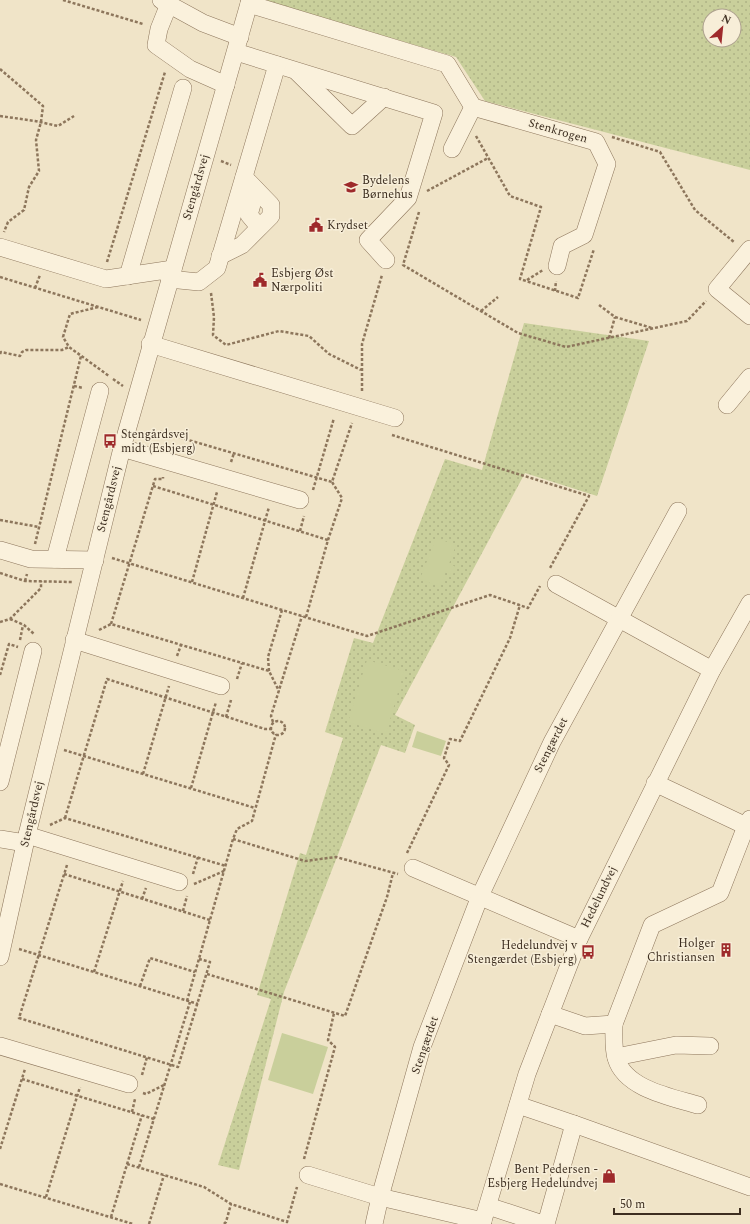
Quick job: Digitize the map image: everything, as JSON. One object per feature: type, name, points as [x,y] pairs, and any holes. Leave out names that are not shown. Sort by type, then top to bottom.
[{"type":"street","points":[[226,85],[190,69],[156,45],[165,2],[238,45],[277,65],[434,113],[408,198],[368,240],[386,260]]},
{"type":"street","points":[[250,2],[447,64],[470,113],[452,149]]},
{"type":"street","name":"Stengårdsvej","points":[[2,950],[48,746],[122,448],[150,344],[250,2]]},
{"type":"street","points":[[1,242],[106,279],[128,276],[171,274],[199,282],[217,268],[277,65]]},
{"type":"street","points":[[295,70],[352,126],[384,97]]},
{"type":"street","points":[[128,276],[183,88]]},
{"type":"street","name":"Stenkrogen","points":[[470,113],[596,142],[606,164],[584,236]]},
{"type":"street","points":[[220,256],[242,245],[259,227],[249,215],[256,190],[244,177]]},
{"type":"street","points":[[557,266],[562,246],[584,236]]},
{"type":"street","points":[[748,251],[717,289],[750,316]]},
{"type":"street","points":[[150,344],[396,418]]},
{"type":"street","points":[[726,405],[750,376]]},
{"type":"street","points":[[55,559],[100,391]]},
{"type":"street","points":[[122,448],[305,502]]},
{"type":"street","name":"Stengærdet","points":[[374,1224],[380,1197],[422,1047],[480,896],[552,742],[678,511]]},
{"type":"street","points":[[0,550],[31,560],[95,557]]},
{"type":"street","points":[[549,579],[712,670]]},
{"type":"street","name":"Hedelundvej","points":[[484,1217],[527,1074],[579,939],[712,670],[750,603]]},
{"type":"street","points":[[74,640],[221,686]]},
{"type":"street","points":[[0,782],[26,649]]},
{"type":"street","points":[[655,784],[748,822],[720,892],[652,925],[614,1024],[616,1057],[622,1071],[645,1089],[698,1105]]},
{"type":"street","points":[[0,839],[26,839],[72,849],[179,882]]},
{"type":"street","points":[[406,865],[579,939]]},
{"type":"street","points":[[550,1014],[585,1026],[614,1024]]},
{"type":"street","points":[[616,1057],[676,1045],[710,1046]]},
{"type":"street","points":[[0,1046],[128,1084]]},
{"type":"street","points":[[518,1105],[750,1187]]},
{"type":"street","points":[[546,1224],[574,1124]]},
{"type":"street","points":[[303,1173],[380,1197],[484,1217],[543,1224]]},
{"type":"path","points":[[65,0],[159,29]]},
{"type":"path","points":[[106,279],[107,262],[170,55]]},
{"type":"path","points":[[0,69],[43,106],[42,122],[36,140],[39,171],[29,187],[24,210],[8,222],[1,242]]},
{"type":"path","points":[[470,113],[488,158],[510,196],[541,206],[520,279],[516,282]]},
{"type":"path","points":[[0,116],[42,122],[58,126],[74,116]]},
{"type":"path","points":[[596,142],[609,136],[660,152],[695,210],[748,251]]},
{"type":"path","points":[[205,156],[230,164],[244,177]]},
{"type":"path","points":[[425,192],[488,158]]},
{"type":"path","points":[[421,206],[403,265],[518,333],[566,347],[687,321],[717,289]]},
{"type":"path","points":[[520,279],[578,298],[597,241],[584,236]]},
{"type":"path","points":[[362,408],[362,344],[386,260]]},
{"type":"path","points":[[208,275],[214,317],[213,335],[226,345],[279,331],[308,336],[329,354],[361,370]]},
{"type":"path","points":[[0,277],[156,325]]},
{"type":"path","points":[[581,290],[584,293]]},
{"type":"path","points":[[481,311],[498,297]]},
{"type":"path","points":[[600,305],[614,317],[652,328]]},
{"type":"path","points":[[98,306],[70,314],[63,337],[70,347],[81,356],[136,396]]},
{"type":"path","points":[[609,338],[614,317]]},
{"type":"path","points":[[0,354],[1,352],[20,356],[22,352],[26,350],[62,350],[70,347]]},
{"type":"path","points":[[25,581],[81,356]]},
{"type":"path","points":[[327,416],[340,420]]},
{"type":"path","points":[[300,532],[305,502],[317,478],[334,418]]},
{"type":"path","points":[[332,482],[352,423],[346,422]]},
{"type":"path","points":[[122,448],[161,432],[332,482],[342,498],[328,540],[306,617]]},
{"type":"path","points":[[95,557],[130,564],[192,582],[367,636],[490,595],[528,608],[549,579],[589,496],[391,435]]},
{"type":"path","points":[[111,624],[152,486],[155,479],[163,479],[167,461]]},
{"type":"path","points":[[192,582],[221,477]]},
{"type":"path","points":[[152,486],[328,540]]},
{"type":"path","points":[[243,598],[273,493]]},
{"type":"path","points":[[0,520],[39,527]]},
{"type":"path","points":[[0,573],[25,581],[89,583]]},
{"type":"path","points":[[0,622],[10,619],[41,588],[42,582]]},
{"type":"path","points":[[234,838],[305,861],[336,857],[397,875],[406,865],[449,765],[444,758],[450,739],[460,740],[510,638],[520,605]]},
{"type":"path","points":[[279,691],[268,671],[268,657],[282,610]]},
{"type":"path","points":[[273,722],[279,720],[284,723],[285,729],[282,734],[276,734],[272,731],[271,727],[273,722],[271,716],[302,616]]},
{"type":"path","points":[[74,640],[111,624],[268,671]]},
{"type":"path","points":[[23,625],[26,649]]},
{"type":"path","points":[[0,675],[9,644]]},
{"type":"path","points":[[143,774],[174,671]]},
{"type":"path","points":[[26,839],[65,818],[107,679],[265,729],[272,729]]},
{"type":"path","points":[[190,788],[221,686]]},
{"type":"path","points":[[187,1001],[237,828],[252,821],[276,734]]},
{"type":"path","points":[[48,746],[255,808]]},
{"type":"path","points":[[65,818],[226,866]]},
{"type":"path","points":[[72,849],[19,1018],[178,1067],[210,962],[199,959]]},
{"type":"path","points":[[94,972],[128,866]]},
{"type":"path","points":[[179,882],[182,885],[190,886],[224,871]]},
{"type":"path","points":[[207,974],[344,1016],[387,898],[393,873]]},
{"type":"path","points":[[64,874],[210,920]]},
{"type":"path","points":[[2,950],[39,956],[198,1004]]},
{"type":"path","points":[[140,986],[150,958],[195,972]]},
{"type":"path","points":[[139,1167],[190,1002]]},
{"type":"path","points":[[127,1164],[204,1187],[231,1204],[287,1222],[303,1173],[335,1047],[328,1040],[334,1013]]},
{"type":"path","points":[[0,1149],[29,1054]]},
{"type":"path","points":[[46,1197],[85,1071]]},
{"type":"path","points":[[22,1079],[154,1119]]},
{"type":"path","points":[[111,1217],[142,1115]]},
{"type":"path","points":[[149,1224],[164,1175]]},
{"type":"path","points":[[0,1184],[133,1224]]},
{"type":"path","points":[[224,1224],[226,1222],[231,1204]]},
{"type":"green space","points":[[268,0],[750,0],[750,170],[485,101],[456,57],[267,2]]},
{"type":"green space","points":[[524,323],[649,341],[597,496],[525,473],[395,715],[415,725],[405,753],[381,745],[284,992],[239,1170],[218,1165],[271,999],[257,995],[300,853],[306,855],[343,738],[325,732],[354,638],[373,643],[445,459],[482,470]]},
{"type":"green space","points":[[436,538],[456,545],[449,564],[456,567],[453,574],[446,571],[440,587],[420,579]]},
{"type":"green space","points":[[367,660],[404,671],[386,734],[348,722]]},
{"type":"green space","points":[[417,731],[446,741],[441,756],[412,747]]},
{"type":"green space","points":[[282,1033],[328,1047],[313,1094],[268,1080]]},
{"type":"place","name":"Bydelens Børnehus","points":[[351,187]]},
{"type":"place","name":"Krydset","points":[[316,225]]},
{"type":"place","name":"Esbjerg Øst Nærpoliti","points":[[260,280]]},
{"type":"place","name":"Stengårdsvej midt (Esbjerg)","points":[[110,441]]},
{"type":"place","name":"Holger Christiansen","points":[[726,950]]},
{"type":"place","name":"Hedelundvej v Stengærdet (Esbjerg)","points":[[588,952]]},
{"type":"place","name":"Bent Pedersen - Esbjerg Hedelundvej","points":[[609,1176]]}]
